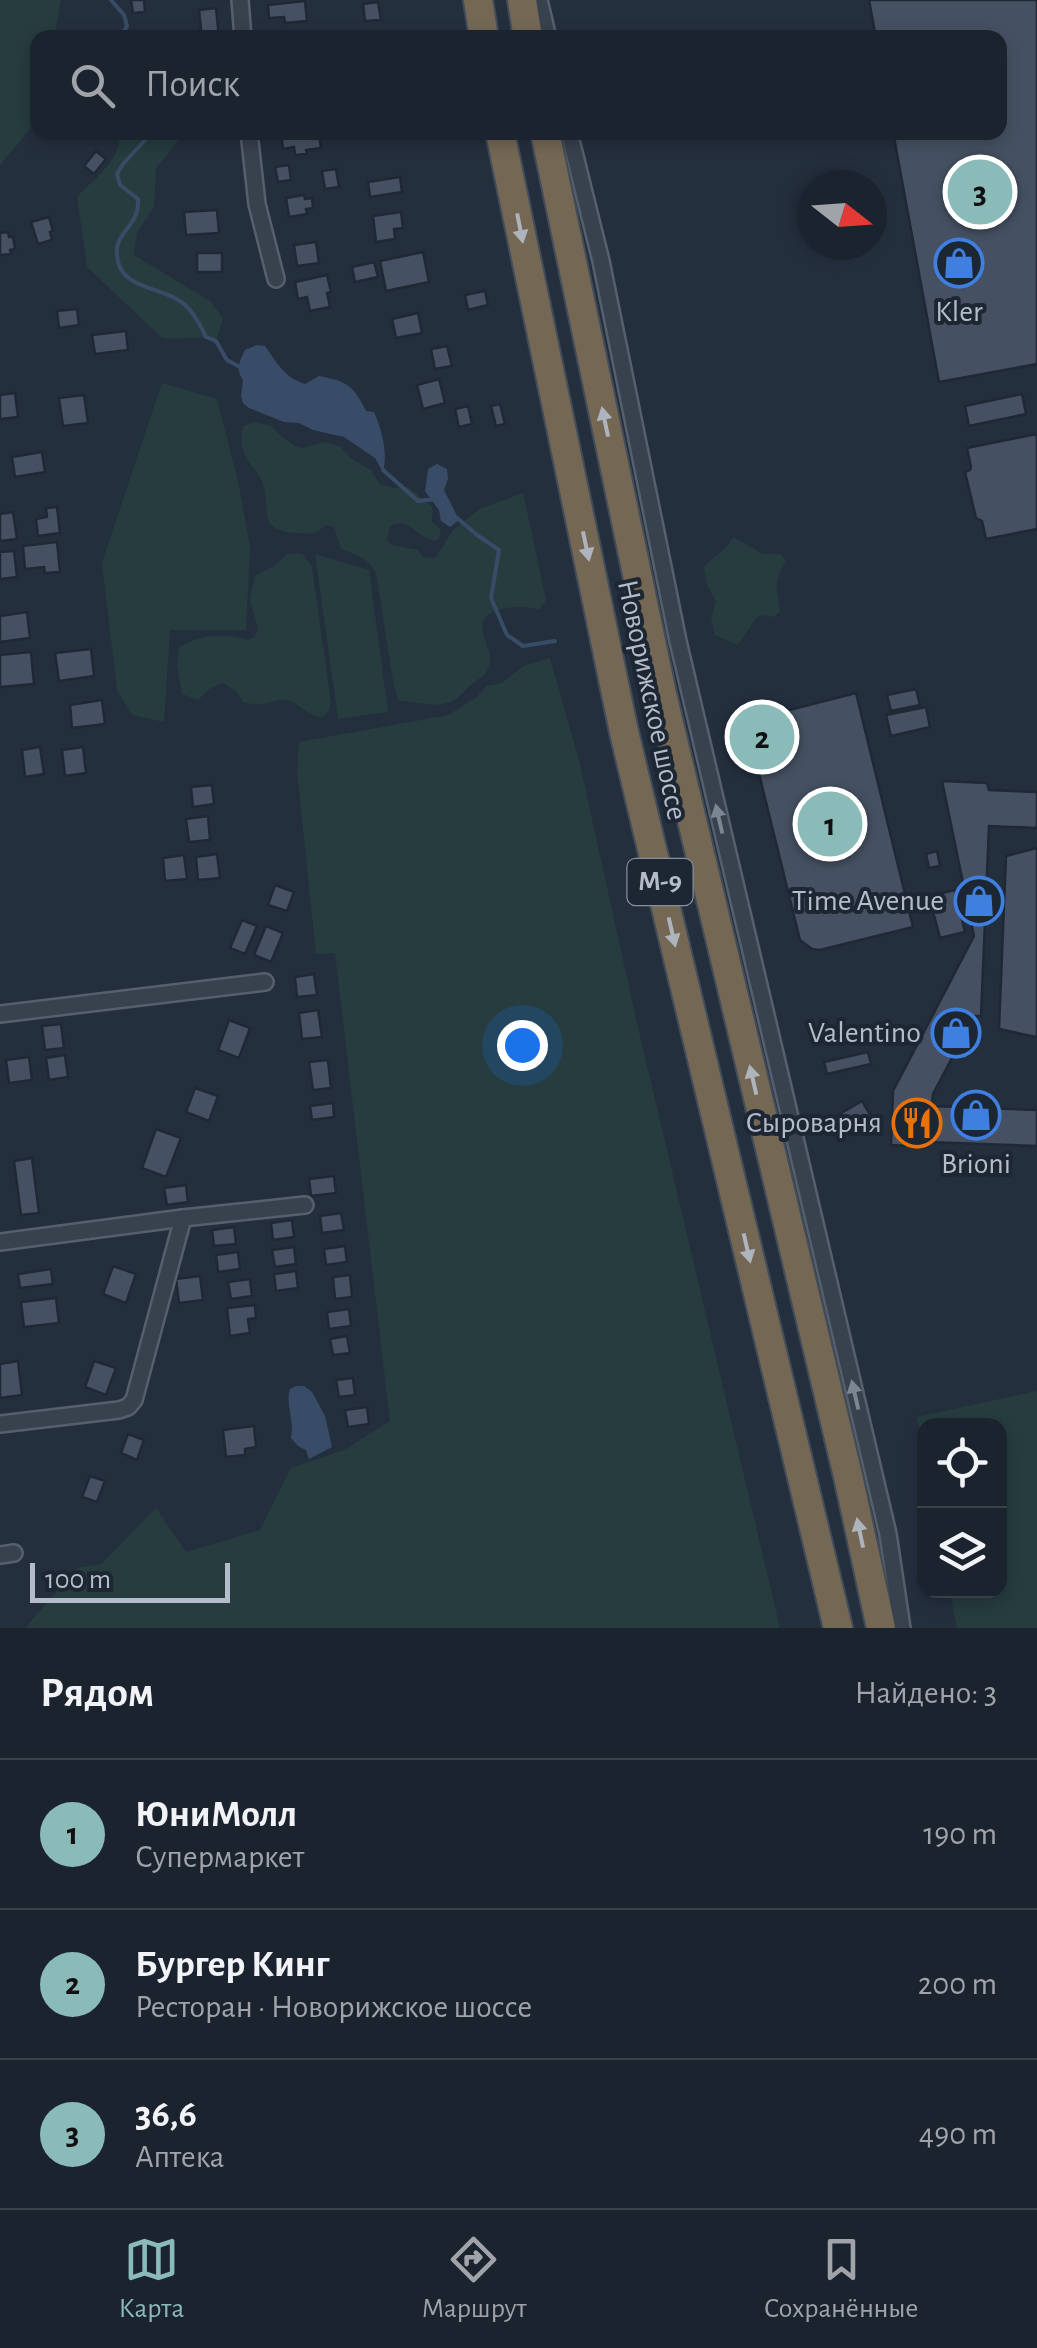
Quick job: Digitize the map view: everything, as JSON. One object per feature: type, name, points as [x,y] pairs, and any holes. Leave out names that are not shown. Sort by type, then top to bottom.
[{"type":"highway","points":[[478,0],[483,30]]},
{"type":"highway","points":[[522,0],[527,30]]},
{"type":"highway","name":"Новорижское шоссе","points":[[502,140],[624,732],[838,1628]]},
{"type":"highway","name":"Новорижское шоссе","points":[[546,140],[662,694],[881,1628]]},
{"type":"street","points":[[240,0],[242,30]]},
{"type":"street","points":[[539,0],[546,30]]},
{"type":"street","points":[[250,140],[257,204],[276,278]]},
{"type":"street","points":[[571,140],[601,261],[682,660],[888,1534],[902,1628]]},
{"type":"street","points":[[0,1014],[264,982]]},
{"type":"street","points":[[0,1242],[305,1206]]},
{"type":"street","points":[[0,1424],[128,1407],[134,1400],[183,1218]]},
{"type":"green space","points":[[0,0],[61,0],[55,30],[30,30],[30,129],[0,165]]},
{"type":"green space","points":[[179,140],[156,168],[154,207],[137,233],[134,255],[210,301],[223,318],[216,341],[162,338],[87,267],[77,197],[112,160],[119,142]]},
{"type":"green space","points":[[162,383],[217,399],[250,547],[246,630],[170,630],[164,722],[132,715],[117,690],[102,563]]},
{"type":"green space","points":[[255,422],[271,426],[295,446],[303,448],[325,442],[341,447],[350,458],[371,470],[379,483],[393,488],[408,487],[432,507],[432,522],[441,534],[437,541],[397,524],[390,526],[387,539],[392,545],[418,550],[423,557],[435,558],[454,529],[480,509],[523,493],[546,600],[539,610],[507,608],[486,617],[482,627],[490,655],[488,668],[457,698],[435,705],[399,701],[376,573],[366,561],[341,549],[334,527],[326,525],[307,534],[271,524],[263,484],[242,446],[243,426]]},
{"type":"green space","points":[[733,537],[763,554],[780,554],[786,561],[777,581],[780,611],[774,617],[757,617],[738,645],[715,635],[711,618],[716,601],[704,568]]},
{"type":"green space","points":[[287,554],[303,554],[312,567],[331,703],[327,712],[317,717],[286,700],[244,703],[236,691],[223,683],[198,700],[182,694],[177,664],[179,648],[213,636],[248,640],[255,637],[258,628],[250,600],[255,576]]},
{"type":"green space","points":[[315,554],[369,570],[388,712],[338,719]]},
{"type":"green space","points":[[550,658],[579,760],[780,1628],[25,1628],[77,1568],[101,1564],[156,1508],[186,1552],[260,1530],[291,1468],[344,1450],[390,1421],[335,953],[316,954],[297,771],[299,742],[448,715],[477,697],[486,686],[502,683],[525,665]]},
{"type":"green space","points":[[1037,1391],[1037,1628],[957,1628],[951,1598],[1007,1598],[1007,1418],[917,1417]]},
{"type":"water","points":[[265,346],[282,369],[298,381],[305,384],[319,376],[353,390],[366,411],[374,412],[377,419],[384,449],[383,472],[375,458],[344,437],[284,422],[243,403],[239,365],[245,350]]},
{"type":"water","points":[[437,464],[447,469],[444,490],[459,520],[450,527],[441,521],[439,510],[425,491],[428,469]]},
{"type":"water","points":[[296,1386],[312,1392],[325,1416],[332,1447],[309,1459],[306,1450],[291,1438],[289,1395]]},
{"type":"building","points":[[131,0],[144,0],[145,12],[133,13]]},
{"type":"building","points":[[869,0],[1037,0],[1037,364],[939,382],[894,140],[1007,140],[1007,30],[875,30]]},
{"type":"building","points":[[305,1],[307,21],[285,23],[284,17],[269,18],[268,5]]},
{"type":"building","points":[[378,2],[381,20],[365,21],[363,4]]},
{"type":"building","points":[[216,8],[218,30],[201,30],[199,10]]},
{"type":"building","points":[[282,140],[320,140],[321,148],[306,150],[307,154],[295,155],[294,147],[283,149]]},
{"type":"building","points":[[96,151],[106,159],[94,174],[84,166]]},
{"type":"building","points":[[289,165],[291,180],[278,182],[275,167]]},
{"type":"building","points":[[336,169],[339,187],[325,189],[322,171]]},
{"type":"building","points":[[400,177],[402,192],[370,197],[368,182]]},
{"type":"building","points":[[304,195],[305,199],[312,198],[313,208],[306,209],[307,214],[289,217],[286,198]]},
{"type":"building","points":[[217,210],[219,233],[186,235],[184,212]]},
{"type":"building","points":[[401,212],[403,228],[394,229],[395,239],[376,242],[373,216]]},
{"type":"building","points":[[49,217],[52,240],[38,244],[31,222]]},
{"type":"building","points":[[8,232],[15,249],[10,250],[11,254],[0,255],[0,233]]},
{"type":"building","points":[[316,242],[319,263],[297,266],[294,245]]},
{"type":"building","points":[[423,252],[429,282],[386,291],[380,261]]},
{"type":"building","points":[[197,253],[222,253],[222,272],[197,272]]},
{"type":"building","points":[[374,262],[378,277],[355,282],[352,267]]},
{"type":"building","points":[[327,275],[330,307],[310,311],[307,297],[298,299],[295,282]]},
{"type":"building","points":[[485,291],[488,305],[468,310],[465,295]]},
{"type":"building","points":[[77,309],[79,325],[59,328],[57,311]]},
{"type":"building","points":[[418,313],[422,333],[396,338],[392,319]]},
{"type":"building","points":[[126,331],[128,350],[95,354],[92,335]]},
{"type":"building","points":[[447,346],[452,366],[435,369],[431,349]]},
{"type":"building","points":[[439,379],[445,403],[423,409],[417,385]]},
{"type":"building","points":[[15,393],[18,417],[0,419],[0,395]]},
{"type":"building","points":[[1022,394],[1026,414],[969,426],[965,406]]},
{"type":"building","points":[[84,395],[88,423],[63,426],[59,398]]},
{"type":"building","points":[[500,404],[505,424],[496,426],[491,406]]},
{"type":"building","points":[[468,406],[472,424],[459,427],[455,409]]},
{"type":"building","points":[[1037,434],[1037,529],[986,539],[982,521],[976,518],[965,472],[971,467],[967,448]]},
{"type":"building","points":[[42,452],[45,472],[15,477],[12,457]]},
{"type":"building","points":[[57,507],[60,533],[38,536],[36,519],[47,517],[46,508]]},
{"type":"building","points":[[13,512],[17,539],[0,541],[0,514]]},
{"type":"building","points":[[57,542],[60,572],[45,573],[44,567],[25,569],[23,546]]},
{"type":"building","points":[[14,551],[17,577],[0,579],[0,552]]},
{"type":"building","points":[[27,612],[30,638],[0,642],[0,616]]},
{"type":"building","points":[[91,649],[94,676],[59,681],[55,653]]},
{"type":"building","points":[[31,652],[34,684],[0,687],[0,655]]},
{"type":"building","points":[[916,689],[920,705],[891,711],[887,695]]},
{"type":"building","points":[[856,693],[913,927],[812,949],[800,940],[746,721]]},
{"type":"building","points":[[102,700],[105,724],[72,728],[70,705]]},
{"type":"building","points":[[926,707],[930,727],[891,736],[886,715]]},
{"type":"building","points":[[40,747],[44,774],[25,777],[22,750]]},
{"type":"building","points":[[83,747],[86,773],[65,776],[62,750]]},
{"type":"building","points":[[942,781],[987,783],[989,790],[1037,792],[1037,828],[989,826],[981,1016],[974,1016],[933,1094],[932,1106],[1037,1110],[1037,1146],[928,1142],[928,1147],[891,1145],[893,1091],[974,936]]},
{"type":"building","points":[[212,785],[214,804],[193,807],[191,787]]},
{"type":"building","points":[[208,816],[210,840],[189,842],[186,819]]},
{"type":"building","points":[[1037,848],[1036,1037],[999,1029],[1006,856]]},
{"type":"building","points":[[937,851],[940,866],[929,868],[926,854]]},
{"type":"building","points":[[217,854],[220,878],[198,880],[196,857]]},
{"type":"building","points":[[184,855],[187,879],[165,881],[163,858]]},
{"type":"building","points":[[275,885],[294,892],[287,911],[268,905]]},
{"type":"building","points":[[955,890],[965,932],[940,938],[929,896]]},
{"type":"building","points":[[242,920],[257,926],[245,954],[230,948]]},
{"type":"building","points":[[266,926],[283,933],[271,962],[254,955]]},
{"type":"building","points":[[314,974],[317,995],[297,997],[295,977]]},
{"type":"building","points":[[318,1010],[322,1037],[302,1039],[299,1013]]},
{"type":"building","points":[[229,1020],[250,1028],[239,1058],[218,1050]]},
{"type":"building","points":[[61,1024],[64,1048],[45,1050],[42,1026]]},
{"type":"building","points":[[868,1052],[871,1064],[827,1074],[824,1062]]},
{"type":"building","points":[[65,1055],[68,1077],[49,1080],[46,1058]]},
{"type":"building","points":[[29,1057],[32,1080],[9,1083],[6,1060]]},
{"type":"building","points":[[328,1060],[331,1088],[313,1090],[309,1062]]},
{"type":"building","points":[[195,1088],[218,1096],[209,1121],[186,1112]]},
{"type":"building","points":[[862,1101],[874,1121],[850,1135],[838,1115]]},
{"type":"building","points":[[333,1103],[334,1117],[312,1120],[310,1106]]},
{"type":"building","points":[[156,1129],[181,1138],[166,1177],[142,1168]]},
{"type":"building","points":[[32,1158],[39,1213],[21,1215],[14,1161]]},
{"type":"building","points":[[334,1176],[336,1193],[311,1196],[309,1179]]},
{"type":"building","points":[[186,1185],[188,1202],[167,1205],[164,1188]]},
{"type":"building","points":[[341,1213],[344,1230],[322,1233],[320,1216]]},
{"type":"building","points":[[292,1220],[294,1237],[273,1240],[271,1223]]},
{"type":"building","points":[[234,1227],[236,1244],[214,1246],[212,1230]]},
{"type":"building","points":[[345,1246],[347,1262],[326,1265],[324,1249]]},
{"type":"building","points":[[294,1247],[296,1264],[275,1267],[272,1250]]},
{"type":"building","points":[[238,1252],[240,1269],[218,1272],[216,1255]]},
{"type":"building","points":[[113,1266],[136,1274],[126,1303],[103,1294]]},
{"type":"building","points":[[51,1269],[53,1284],[20,1288],[18,1274]]},
{"type":"building","points":[[296,1271],[298,1288],[276,1291],[274,1274]]},
{"type":"building","points":[[350,1275],[352,1297],[335,1299],[333,1277]]},
{"type":"building","points":[[200,1276],[203,1300],[179,1303],[176,1279]]},
{"type":"building","points":[[250,1279],[252,1296],[231,1299],[228,1282]]},
{"type":"building","points":[[56,1298],[59,1323],[24,1327],[21,1302]]},
{"type":"building","points":[[255,1305],[256,1318],[248,1319],[250,1333],[230,1336],[227,1308]]},
{"type":"building","points":[[349,1309],[351,1326],[329,1329],[327,1312]]},
{"type":"building","points":[[347,1336],[350,1353],[333,1355],[330,1339]]},
{"type":"building","points":[[18,1361],[22,1395],[0,1398],[0,1364]]},
{"type":"building","points":[[94,1361],[116,1368],[106,1395],[85,1387]]},
{"type":"building","points":[[353,1378],[355,1395],[339,1397],[336,1380]]},
{"type":"building","points":[[367,1407],[369,1424],[348,1427],[345,1410]]},
{"type":"building","points":[[254,1426],[256,1447],[245,1449],[245,1455],[226,1457],[223,1430]]},
{"type":"building","points":[[128,1434],[144,1440],[137,1460],[121,1453]]},
{"type":"building","points":[[90,1476],[105,1481],[97,1502],[82,1497]]},
{"type":"waterway","points":[[111,0],[124,15],[125,30]]},
{"type":"waterway","points":[[145,140],[117,174],[120,185],[138,199],[135,216],[117,247],[120,267],[134,282],[184,304],[206,337],[216,341],[227,360],[240,367]]},
{"type":"waterway","points":[[383,470],[418,501],[436,499]]},
{"type":"waterway","points":[[456,517],[499,550],[491,598],[507,635],[523,646],[555,641]]},
{"type":"place","name":"36,6","points":[[980,192]]},
{"type":"place","name":"Kler","points":[[959,263]]},
{"type":"place","name":"Бургер Кинг","points":[[762,737]]},
{"type":"place","name":"ЮниМолл","points":[[830,824]]},
{"type":"place","name":"Time Avenue","points":[[979,901]]},
{"type":"place","name":"Valentino","points":[[956,1033]]},
{"type":"place","name":"Brioni","points":[[976,1115]]},
{"type":"place","name":"Сыроварня","points":[[917,1123]]}]
